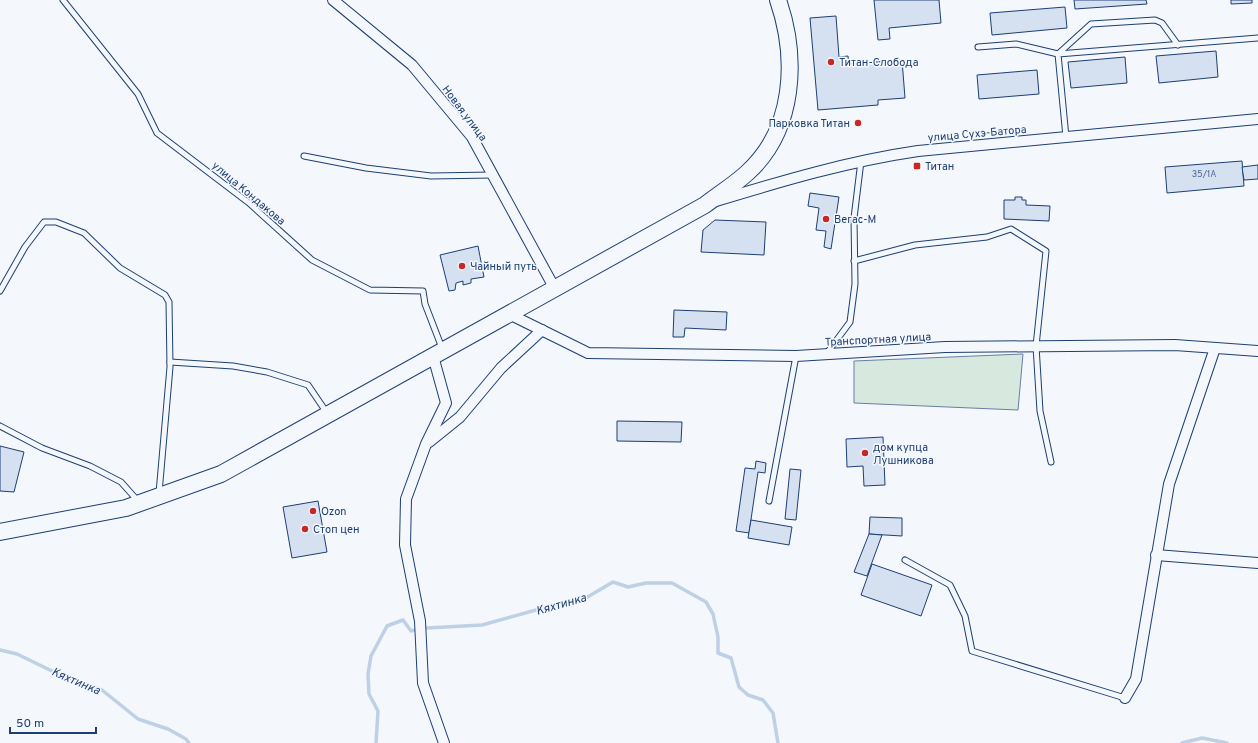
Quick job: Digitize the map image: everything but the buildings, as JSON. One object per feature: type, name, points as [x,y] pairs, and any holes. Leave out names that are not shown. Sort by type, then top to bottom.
[{"type":"main road","points":[[0,532],[126,508],[221,474],[705,205],[747,173],[766,151],[781,124],[790,88],[790,55],[786,22],[778,0]]},
{"type":"street","name":"Новая улица","points":[[333,0],[412,65],[472,137],[555,289]]},
{"type":"street","name":"улица Сухэ-Батора","points":[[705,205],[791,179],[861,161],[918,151],[1258,119]]},
{"type":"street","name":"Транспортная улица","points":[[509,314],[588,353],[796,356],[945,347],[1176,345],[1258,351]]},
{"type":"street","points":[[426,444],[460,417],[501,368],[542,330]]},
{"type":"street","points":[[1125,698],[1136,679],[1169,484],[1215,348]]},
{"type":"street","points":[[438,354],[446,403],[426,444],[406,499],[406,545],[420,621],[423,683],[444,743]]},
{"type":"street","points":[[1156,555],[1258,563]]},
{"type":"lane","name":"улица Кондакова","points":[[63,0],[138,94],[157,133],[249,203],[312,260],[370,290],[423,291],[438,354]]},
{"type":"lane","points":[[1058,54],[1091,24],[1156,20],[1162,23],[1178,44]]},
{"type":"lane","points":[[978,47],[1016,44],[1058,54],[1258,38]]},
{"type":"lane","points":[[1058,54],[1066,137]]},
{"type":"lane","points":[[304,156],[366,168],[431,176],[493,175]]},
{"type":"lane","points":[[826,354],[850,322],[855,284],[854,218],[861,161]]},
{"type":"lane","points":[[0,291],[25,247],[44,222],[56,222],[84,233],[120,268],[164,294],[169,302],[170,362],[159,496]]},
{"type":"lane","points":[[854,261],[915,245],[987,238],[1011,229],[1046,251],[1036,346],[1040,411],[1051,462]]},
{"type":"lane","points":[[769,501],[796,356]]},
{"type":"lane","points":[[170,362],[233,366],[260,370],[308,385],[328,415]]},
{"type":"lane","points":[[0,426],[42,448],[90,466],[121,482],[140,503]]},
{"type":"lane","points":[[905,560],[950,585],[965,616],[972,651],[1125,698]]},
{"type":"shaded area","points":[[1023,354],[1018,410],[854,403],[854,361]]},
{"type":"waterway","name":"Кяхтинка","points":[[427,628],[482,625],[565,602],[584,599],[613,582],[628,587],[646,583],[672,583],[706,602],[713,614],[718,637],[718,653],[731,658],[739,687],[748,695],[763,700],[773,713],[778,743]]},
{"type":"waterway","name":"Кяхтинка","points":[[376,743],[378,711],[369,694],[368,674],[371,656],[387,626],[403,620],[411,631],[419,629]]},
{"type":"waterway","name":"Кяхтинка","points":[[0,650],[17,654],[56,673],[102,690],[138,719],[168,729],[186,739],[189,743]]},
{"type":"waterway","name":"Кяхтинка","points":[[1182,743],[1202,738],[1227,743]]},
{"type":"place","name":"Титан-Слобода","points":[[831,62]]},
{"type":"place","name":"Парковка Титан","points":[[858,123]]},
{"type":"place","name":"Титан","points":[[917,166]]},
{"type":"place","name":"Вегас-М","points":[[826,219]]},
{"type":"place","name":"Чайный путь","points":[[462,266]]},
{"type":"place","name":"дом купца Лушникова","points":[[865,453]]},
{"type":"place","name":"Ozon","points":[[313,511]]},
{"type":"place","name":"Стоп цен","points":[[305,529]]}]
